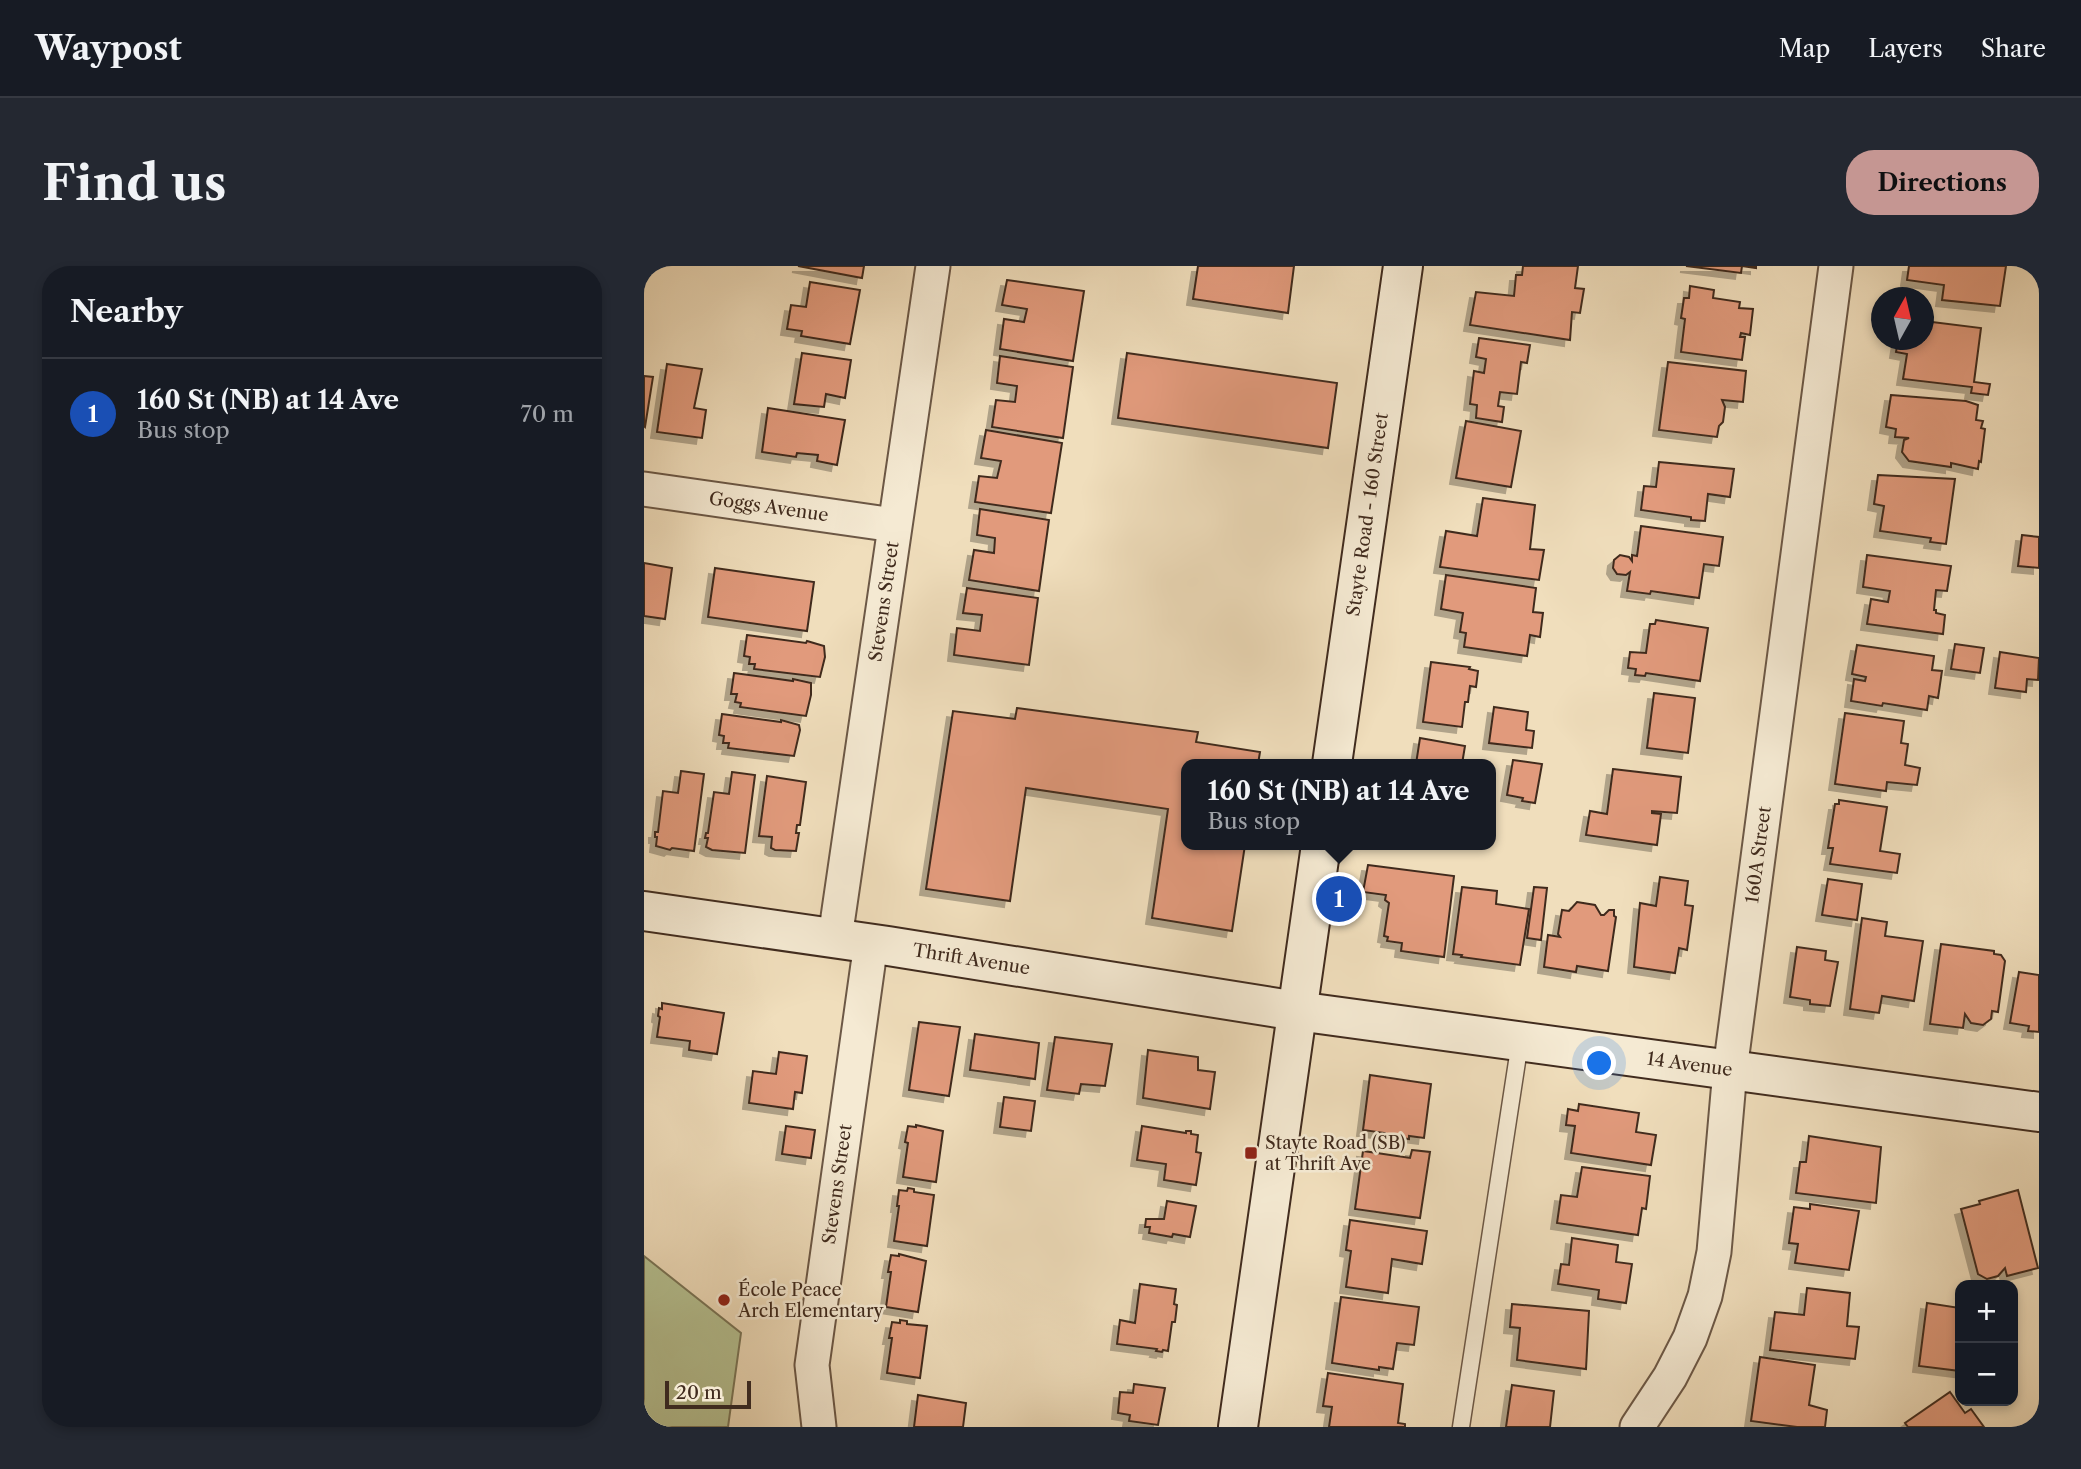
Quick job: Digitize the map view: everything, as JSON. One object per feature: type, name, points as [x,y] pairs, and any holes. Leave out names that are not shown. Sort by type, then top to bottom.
[{"type":"street","name":"Stevens Street","points":[[819,1427],[812,1365],[853,941],[894,525],[933,266]]},
{"type":"street","name":"Stayte Road - 160 Street","points":[[1333,759],[1403,266]]},
{"type":"street","name":"160A Street","points":[[1637,1427],[1670,1377],[1690,1338],[1705,1296],[1714,1252],[1730,1070],[1836,266]]},
{"type":"street","name":"Goggs Avenue","points":[[644,489],[894,525]]},
{"type":"street","points":[[1238,1427],[1320,850]]},
{"type":"street","name":"Thrift Avenue","points":[[644,911],[1297,1011]]},
{"type":"street","name":"14 Avenue","points":[[1297,1011],[2039,1112]]},
{"type":"lane","points":[[1461,1427],[1520,1041]]},
{"type":"green space","points":[[644,1256],[741,1333],[728,1427],[644,1427]]},
{"type":"building","points":[[798,266],[864,266],[862,278]]},
{"type":"building","points":[[1198,266],[1294,266],[1288,313],[1193,299]]},
{"type":"building","points":[[1523,266],[1578,266],[1575,288],[1584,289],[1580,313],[1572,312],[1570,340],[1470,325],[1476,292],[1514,296],[1516,275],[1522,275]]},
{"type":"building","points":[[1686,266],[1742,266],[1741,273]]},
{"type":"building","points":[[1909,266],[2006,266],[2000,306],[1942,300],[1944,285],[1907,280]]},
{"type":"building","points":[[1007,280],[1084,291],[1073,361],[1000,349],[1004,319],[1024,322],[1027,309],[1002,305]]},
{"type":"building","points":[[810,282],[860,290],[850,344],[801,336],[802,331],[787,329],[791,305],[806,307]]},
{"type":"building","points":[[1690,286],[1714,290],[1713,298],[1740,302],[1739,308],[1753,309],[1750,335],[1741,333],[1740,337],[1745,337],[1742,360],[1681,352],[1685,319],[1681,318],[1684,298],[1689,298]]},
{"type":"building","points":[[1934,322],[1981,328],[1974,382],[1990,384],[1988,395],[1971,393],[1972,387],[1903,379],[1907,354],[1896,352],[1934,350]]},
{"type":"building","points":[[1479,338],[1530,345],[1527,363],[1521,362],[1517,394],[1500,392],[1498,406],[1504,407],[1502,422],[1476,418],[1477,405],[1470,404],[1474,371],[1484,373],[1486,359],[1476,357]]},
{"type":"building","points":[[802,353],[851,360],[845,398],[826,394],[824,407],[794,404]]},
{"type":"building","points":[[1127,353],[1337,383],[1328,448],[1118,418]]},
{"type":"building","points":[[1000,356],[1073,367],[1063,438],[992,427],[996,400],[1015,402],[1017,386],[997,383]]},
{"type":"building","points":[[1668,362],[1746,371],[1743,402],[1722,400],[1725,407],[1723,422],[1719,426],[1717,437],[1659,430]]},
{"type":"building","points":[[667,364],[702,369],[694,408],[706,410],[702,438],[657,432]]},
{"type":"building","points":[[644,376],[653,377],[645,427],[644,426]]},
{"type":"building","points":[[1891,395],[1966,401],[1978,405],[1976,420],[1983,421],[1981,428],[1985,429],[1978,469],[1951,463],[1951,467],[1909,461],[1902,452],[1904,440],[1909,438],[1895,437],[1896,429],[1886,427]]},
{"type":"building","points":[[768,408],[845,420],[837,465],[817,461],[818,455],[797,453],[796,457],[762,452]]},
{"type":"building","points":[[1466,421],[1521,431],[1511,487],[1456,478]]},
{"type":"building","points":[[986,430],[1062,443],[1051,513],[975,502],[979,476],[997,478],[1001,461],[981,458]]},
{"type":"building","points":[[1659,462],[1734,469],[1730,497],[1708,494],[1705,521],[1641,510],[1644,486],[1656,487]]},
{"type":"building","points":[[1878,475],[1955,479],[1946,544],[1930,542],[1931,538],[1880,531],[1884,506],[1874,504]]},
{"type":"building","points":[[1483,498],[1535,505],[1530,549],[1544,550],[1539,580],[1440,567],[1446,531],[1477,536]]},
{"type":"building","points":[[980,509],[1049,520],[1039,591],[969,580],[974,550],[994,553],[995,538],[977,535]]},
{"type":"building","points":[[1641,526],[1723,537],[1719,566],[1704,564],[1699,598],[1651,591],[1650,594],[1627,591],[1630,572],[1626,575],[1617,574],[1613,568],[1614,560],[1620,555],[1629,557],[1632,561],[1632,555],[1637,556]]},
{"type":"building","points":[[2022,535],[2039,537],[2039,568],[2018,566]]},
{"type":"building","points":[[1867,555],[1951,566],[1947,591],[1936,590],[1934,610],[1945,615],[1943,634],[1867,624],[1871,599],[1888,602],[1890,591],[1863,587]]},
{"type":"building","points":[[644,563],[672,568],[665,619],[644,616]]},
{"type":"building","points":[[715,568],[814,582],[807,631],[708,617]]},
{"type":"building","points":[[1446,575],[1536,588],[1533,612],[1543,613],[1540,637],[1530,635],[1527,656],[1464,647],[1466,633],[1460,632],[1463,613],[1441,609]]},
{"type":"building","points":[[967,588],[1038,598],[1029,665],[954,655],[957,628],[980,631],[982,615],[963,613]]},
{"type":"building","points":[[1656,620],[1708,628],[1700,681],[1646,673],[1645,676],[1635,675],[1636,669],[1628,668],[1630,652],[1646,653],[1650,624],[1655,624]]},
{"type":"building","points":[[747,635],[807,641],[824,646],[825,657],[820,677],[754,669],[755,664],[749,664],[750,657],[744,656]]},
{"type":"building","points":[[1955,644],[1984,648],[1980,673],[1951,669]]},
{"type":"building","points":[[1857,645],[1934,656],[1932,670],[1942,671],[1938,698],[1929,696],[1927,710],[1851,701],[1854,679],[1865,681],[1866,677],[1852,674]]},
{"type":"building","points":[[2000,652],[2039,658],[2038,680],[2027,679],[2026,692],[1995,688]]},
{"type":"building","points":[[1431,662],[1470,667],[1469,669],[1478,671],[1476,687],[1470,686],[1468,702],[1465,702],[1462,727],[1423,722]]},
{"type":"building","points":[[734,673],[811,683],[806,716],[740,707],[741,703],[735,702],[737,694],[731,694]]},
{"type":"building","points":[[1654,693],[1695,698],[1688,753],[1647,748]]},
{"type":"building","points":[[1494,707],[1528,712],[1526,730],[1534,731],[1532,748],[1489,743]]},
{"type":"building","points":[[1017,708],[1198,732],[1196,742],[1260,752],[1259,759],[1181,759],[1181,850],[1244,850],[1232,931],[1152,918],[1168,809],[1026,788],[1010,901],[926,889],[953,711],[1015,719]]},
{"type":"building","points":[[1845,713],[1904,721],[1901,743],[1908,744],[1905,765],[1920,768],[1917,785],[1887,782],[1886,791],[1835,784]]},
{"type":"building","points":[[722,714],[781,720],[799,725],[794,756],[728,748],[729,743],[723,743],[724,736],[719,735]]},
{"type":"building","points":[[1420,738],[1465,746],[1463,759],[1417,759]]},
{"type":"building","points":[[1513,760],[1542,764],[1535,803],[1507,795]]},
{"type":"building","points":[[1613,769],[1681,777],[1677,813],[1652,811],[1661,814],[1657,845],[1586,835],[1590,811],[1607,814]]},
{"type":"building","points":[[681,771],[704,774],[694,851],[670,850],[656,846],[655,832],[658,832],[663,791],[678,793]]},
{"type":"building","points":[[732,772],[755,775],[745,853],[706,847],[708,838],[705,838],[714,792],[729,794]]},
{"type":"building","points":[[767,776],[806,782],[800,825],[797,825],[796,833],[799,833],[796,851],[775,850],[771,848],[772,837],[759,836]]},
{"type":"building","points":[[1839,800],[1887,807],[1880,851],[1900,854],[1897,873],[1830,864],[1833,848],[1828,848],[1835,804],[1839,804]]},
{"type":"building","points":[[1368,865],[1454,876],[1444,957],[1401,951],[1402,943],[1387,941],[1388,937],[1384,936],[1389,903],[1385,900],[1386,895],[1363,892]]},
{"type":"building","points":[[1660,877],[1688,881],[1685,905],[1693,906],[1687,950],[1679,948],[1675,973],[1634,967],[1640,903],[1656,906]]},
{"type":"building","points":[[1828,879],[1862,884],[1857,920],[1822,915]]},
{"type":"building","points":[[1462,887],[1497,891],[1496,904],[1529,909],[1520,965],[1453,954]]},
{"type":"building","points":[[1534,887],[1547,888],[1541,940],[1527,938]]},
{"type":"building","points":[[1577,902],[1595,905],[1601,915],[1614,910],[1616,917],[1608,971],[1577,966],[1576,972],[1544,967],[1548,935],[1560,937],[1558,934],[1562,910],[1569,911]]},
{"type":"building","points":[[1862,918],[1887,922],[1885,936],[1923,941],[1914,1001],[1882,996],[1879,1013],[1850,1009]]},
{"type":"building","points":[[1941,944],[1994,951],[1994,954],[2001,955],[2005,961],[1998,1012],[1992,1011],[1991,1019],[1983,1025],[1971,1023],[1965,1014],[1963,1028],[1930,1024]]},
{"type":"building","points":[[1797,947],[1826,951],[1825,960],[1838,962],[1830,1006],[1810,1004],[1810,1000],[1790,997]]},
{"type":"building","points":[[2019,972],[2039,975],[2039,1032],[2028,1031],[2029,1026],[2010,1023]]},
{"type":"building","points":[[662,1003],[724,1013],[717,1054],[689,1050],[690,1041],[657,1037],[659,1008],[662,1009]]},
{"type":"building","points":[[919,1022],[960,1027],[949,1096],[909,1090]]},
{"type":"building","points":[[975,1034],[1039,1043],[1035,1079],[970,1070]]},
{"type":"building","points":[[1055,1037],[1112,1044],[1105,1086],[1081,1084],[1079,1094],[1047,1090]]},
{"type":"building","points":[[1148,1050],[1198,1057],[1198,1070],[1215,1072],[1210,1109],[1143,1098]]},
{"type":"building","points":[[779,1052],[807,1056],[802,1093],[795,1092],[793,1109],[749,1103],[753,1071],[776,1074]]},
{"type":"building","points":[[1370,1075],[1431,1084],[1424,1138],[1385,1136],[1385,1133],[1363,1130]]},
{"type":"building","points":[[1004,1097],[1035,1101],[1031,1131],[1000,1127]]},
{"type":"building","points":[[1579,1104],[1639,1113],[1636,1132],[1656,1135],[1651,1165],[1571,1153],[1575,1126],[1566,1125],[1568,1109],[1578,1111]]},
{"type":"building","points":[[916,1125],[943,1131],[936,1182],[903,1177],[908,1126]]},
{"type":"building","points":[[786,1126],[815,1130],[811,1158],[782,1154]]},
{"type":"building","points":[[1142,1126],[1186,1133],[1191,1131],[1191,1134],[1198,1135],[1196,1152],[1201,1153],[1196,1185],[1164,1180],[1166,1164],[1137,1160]]},
{"type":"building","points":[[1809,1136],[1881,1147],[1876,1203],[1796,1193],[1800,1162],[1806,1162]]},
{"type":"building","points":[[1412,1150],[1430,1152],[1420,1218],[1355,1209],[1363,1151],[1410,1158]]},
{"type":"building","points":[[1582,1167],[1650,1176],[1646,1209],[1642,1208],[1638,1235],[1557,1223],[1561,1195],[1577,1197]]},
{"type":"building","points":[[908,1188],[914,1189],[914,1192],[934,1195],[927,1246],[894,1241],[899,1190],[907,1191]]},
{"type":"building","points":[[2018,1190],[2038,1268],[2007,1276],[2005,1268],[1998,1276],[1987,1279],[1978,1274],[1961,1209]]},
{"type":"building","points":[[1167,1201],[1196,1206],[1190,1237],[1149,1233],[1150,1227],[1145,1227],[1146,1219],[1164,1219]]},
{"type":"building","points":[[1810,1204],[1859,1211],[1849,1270],[1795,1263],[1798,1244],[1789,1243],[1794,1207],[1810,1209]]},
{"type":"building","points":[[1350,1220],[1427,1231],[1422,1264],[1392,1259],[1388,1293],[1346,1287],[1351,1251],[1346,1250]]},
{"type":"building","points":[[1572,1238],[1618,1245],[1616,1262],[1632,1264],[1626,1303],[1598,1299],[1599,1290],[1558,1284],[1561,1264],[1569,1265]]},
{"type":"building","points":[[899,1254],[926,1261],[918,1312],[886,1307],[891,1255]]},
{"type":"building","points":[[1140,1284],[1176,1289],[1175,1322],[1172,1322],[1168,1351],[1117,1344],[1120,1320],[1135,1323]]},
{"type":"building","points":[[1807,1288],[1850,1293],[1847,1326],[1859,1327],[1855,1359],[1770,1350],[1775,1312],[1804,1315]]},
{"type":"building","points":[[1341,1297],[1419,1307],[1414,1345],[1397,1343],[1393,1369],[1379,1367],[1379,1370],[1332,1363]]},
{"type":"building","points":[[1927,1303],[1955,1307],[1955,1370],[1919,1366]]},
{"type":"building","points":[[1512,1304],[1589,1311],[1586,1369],[1517,1360],[1520,1328],[1510,1327]]},
{"type":"building","points":[[900,1320],[907,1321],[907,1324],[927,1326],[920,1378],[887,1373],[892,1322],[900,1323]]},
{"type":"building","points":[[1760,1357],[1815,1365],[1809,1405],[1827,1410],[1825,1427],[1797,1427],[1751,1421]]},
{"type":"building","points":[[1328,1373],[1403,1384],[1398,1423],[1405,1424],[1405,1427],[1329,1427],[1332,1407],[1323,1406]]},
{"type":"building","points":[[1134,1384],[1165,1388],[1158,1425],[1129,1421],[1130,1415],[1118,1413],[1120,1392],[1133,1393]]},
{"type":"building","points":[[1512,1385],[1554,1391],[1550,1427],[1506,1427]]},
{"type":"building","points":[[1950,1392],[1955,1399],[1955,1406],[1960,1406],[1965,1413],[1971,1409],[1984,1427],[1908,1427],[1905,1423]]},
{"type":"building","points":[[918,1395],[966,1403],[963,1427],[914,1427]]},
{"type":"place","name":"160 St (NB) at 14 Ave","points":[[1339,899]]},
{"type":"place","name":"Stayte Road (SB) at Thrift Ave","points":[[1251,1153]]},
{"type":"place","name":"École Peace Arch Elementary","points":[[724,1300]]}]
